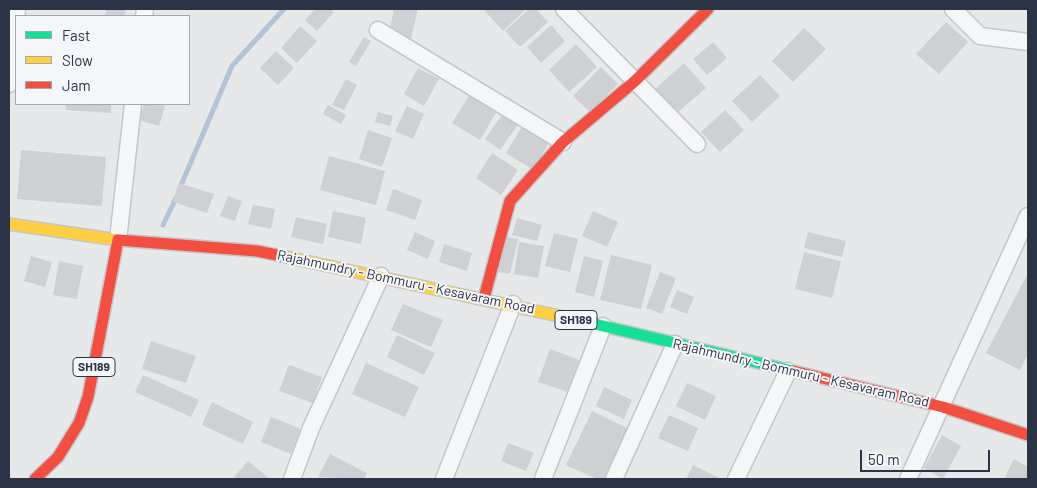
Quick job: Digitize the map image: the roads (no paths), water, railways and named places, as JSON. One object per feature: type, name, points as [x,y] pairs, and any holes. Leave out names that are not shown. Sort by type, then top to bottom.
[{"type":"main road","points":[[484,298],[510,201],[563,142],[635,81],[708,9]]},
{"type":"main road","name":"Rajahmundry - Bommuru - Kesavaram Road","points":[[9,224],[118,240],[258,250],[513,304],[943,407],[1028,435]]},
{"type":"main road","name":"SH189","points":[[35,479],[58,457],[79,423],[88,397],[118,240]]},
{"type":"street","points":[[564,9],[696,144]]},
{"type":"street","points":[[953,9],[980,36],[1028,42]]},
{"type":"street","points":[[9,84],[15,28]]},
{"type":"street","points":[[378,30],[563,142]]},
{"type":"street","points":[[118,240],[133,105]]},
{"type":"street","points":[[908,479],[943,407],[1028,216]]},
{"type":"street","points":[[292,479],[311,428],[381,276]]},
{"type":"street","points":[[444,479],[513,304]]},
{"type":"street","points":[[543,479],[603,326]]},
{"type":"street","points":[[614,479],[675,344]]},
{"type":"street","points":[[736,479],[788,371]]},
{"type":"waterway","points":[[179,190],[232,66],[284,9]]},
{"type":"waterway","points":[[163,225],[176,198]]}]
